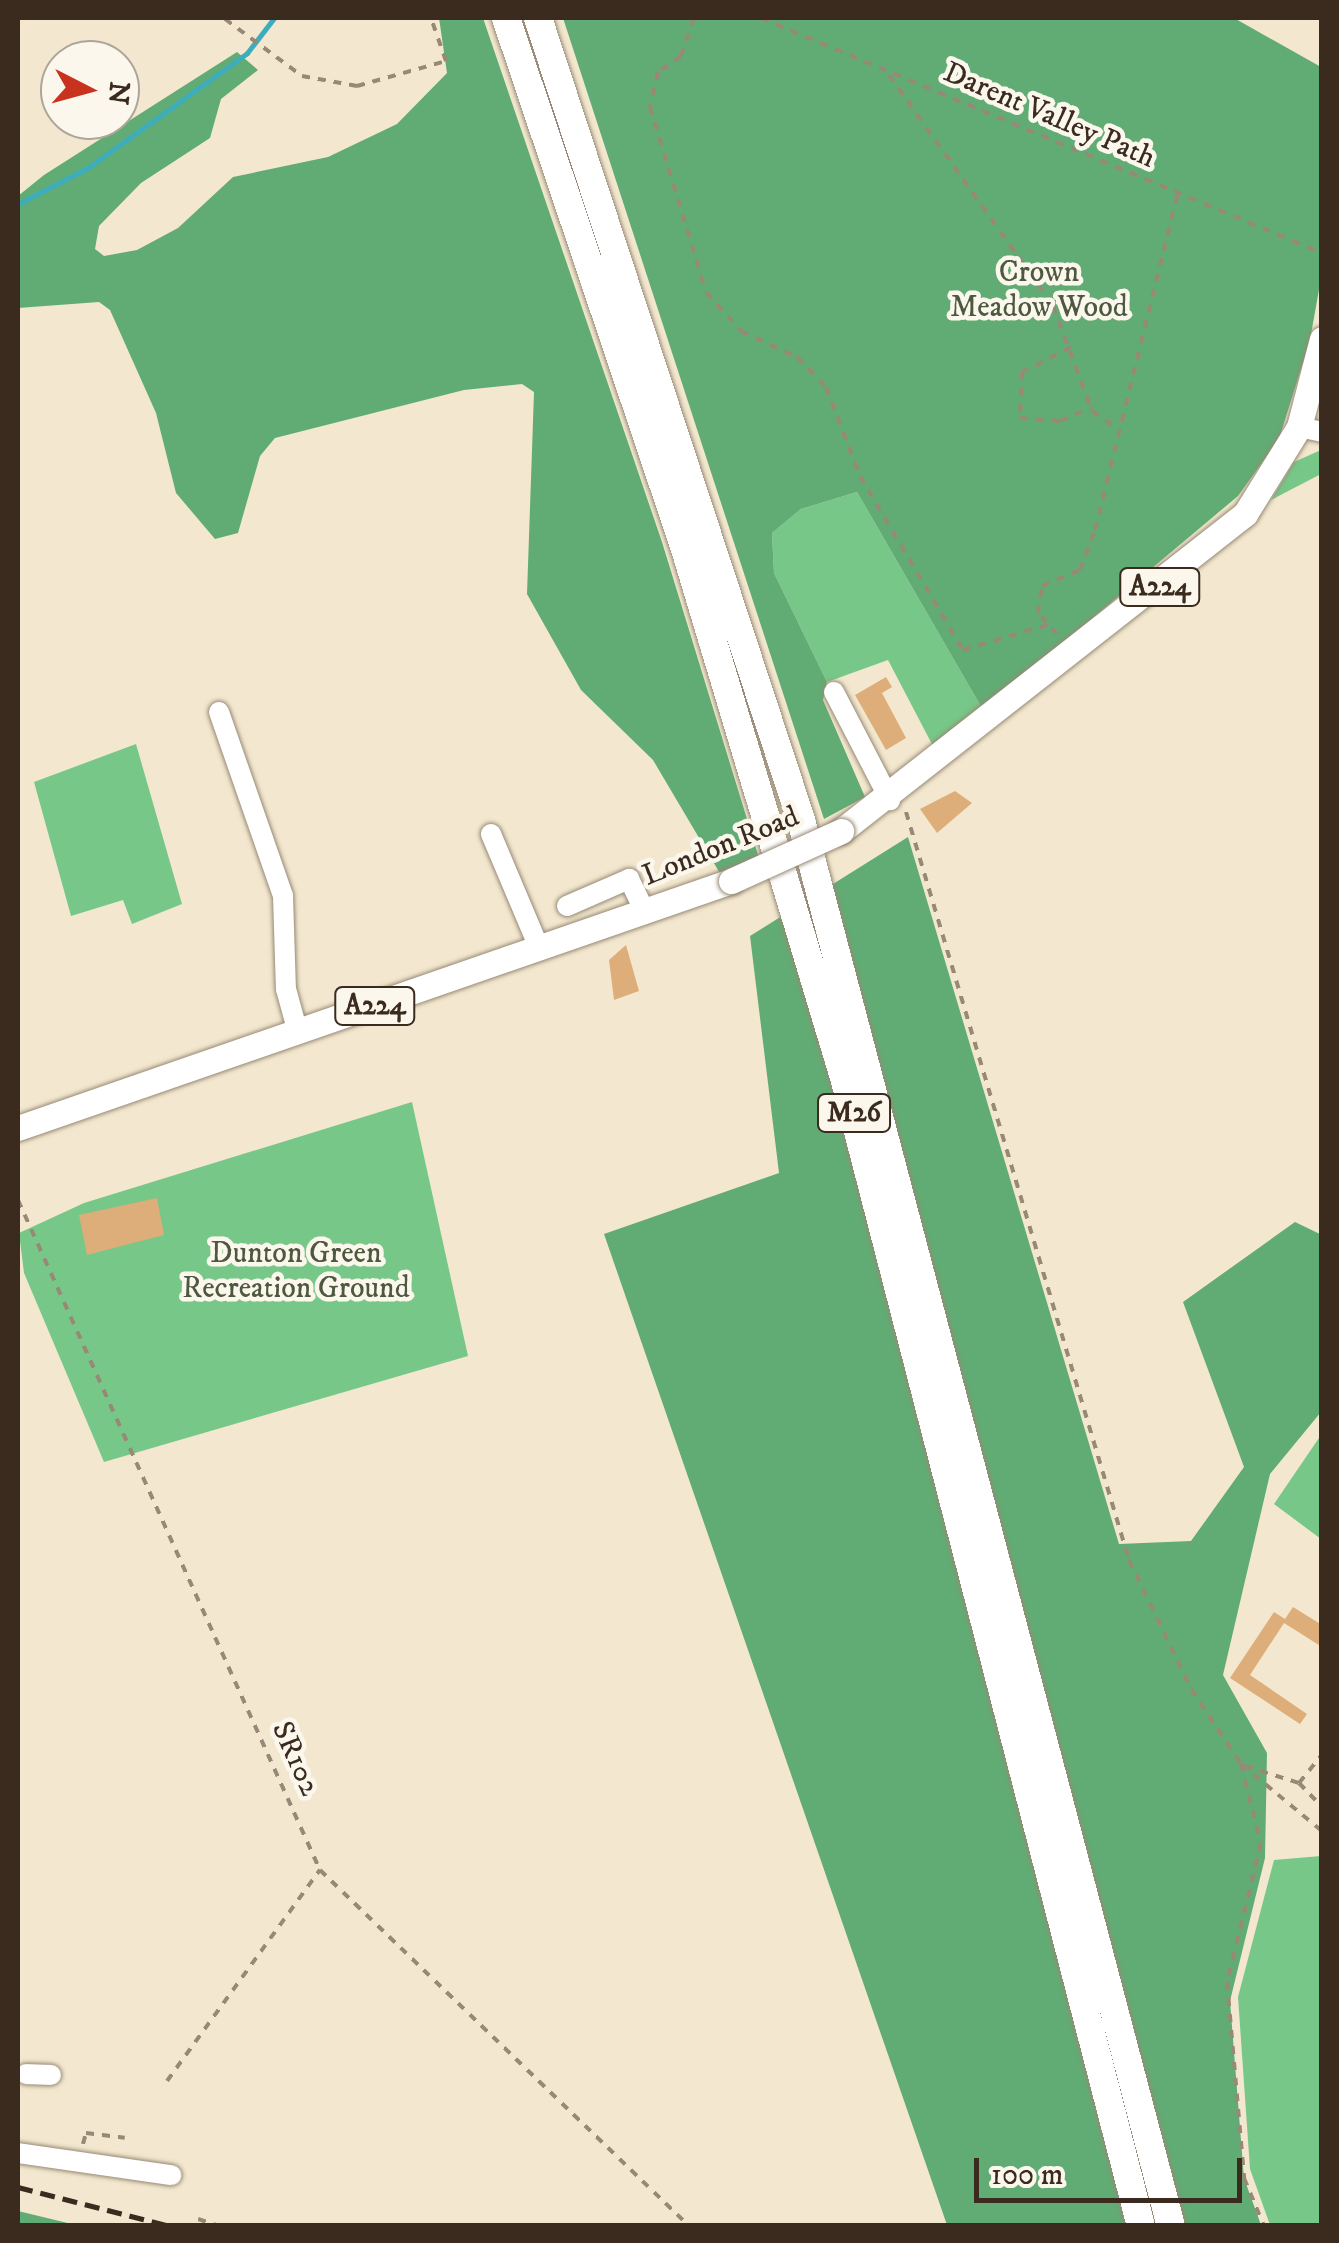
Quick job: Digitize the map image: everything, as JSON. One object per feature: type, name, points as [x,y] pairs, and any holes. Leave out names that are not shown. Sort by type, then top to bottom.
[{"type":"highway","name":"M26","points":[[506,18],[685,548],[835,1047],[1141,2226]]},
{"type":"highway","name":"M26","points":[[538,18],[801,820],[1171,2226]]},
{"type":"main road","name":"A224","points":[[1310,430],[1322,339]]},
{"type":"main road","name":"London Road","points":[[18,1128],[540,950],[731,881],[842,832],[895,796],[1088,644],[1244,514],[1310,430]]},
{"type":"street","points":[[834,692],[895,796]]},
{"type":"street","points":[[220,712],[283,896],[286,989],[298,1033]]},
{"type":"street","points":[[491,834],[540,950]]},
{"type":"street","points":[[567,906],[629,879],[645,912]]},
{"type":"street","points":[[26,2074],[52,2075]]},
{"type":"street","points":[[18,2153],[48,2160],[161,2166]]},
{"type":"path","points":[[225,19],[302,76],[357,86],[446,61],[432,18]]},
{"type":"path","points":[[694,18],[682,56],[658,72],[650,107],[706,292],[741,331],[798,357],[826,387],[860,476],[962,650],[1047,625]]},
{"type":"path","name":"Darent Valley Path","points":[[760,18],[889,75],[1322,252]]},
{"type":"path","points":[[889,75],[1053,306],[1091,408],[1118,429]]},
{"type":"path","points":[[1088,644],[1074,627],[1054,635],[1038,613],[1042,586],[1080,570],[1178,193]]},
{"type":"path","points":[[1071,347],[1022,372],[1020,418],[1060,421],[1091,408]]},
{"type":"path","points":[[895,796],[1129,1560],[1191,1689],[1241,1764],[1322,1831]]},
{"type":"path","name":"SR102","points":[[18,1200],[320,1870],[689,2226]]},
{"type":"path","points":[[1299,1783],[1322,1755]]},
{"type":"path","points":[[1241,1764],[1299,1783],[1322,1807]]},
{"type":"path","points":[[1241,1764],[1260,1843],[1227,1982],[1244,2178],[1264,2226]]},
{"type":"path","points":[[167,2081],[320,1870]]},
{"type":"path","points":[[198,2219],[218,2226]]},
{"type":"green space","points":[[439,18],[483,18],[662,542],[759,858],[721,875],[653,760],[581,690],[527,594],[534,392],[522,384],[464,390],[275,438],[260,456],[238,533],[215,539],[176,493],[156,413],[110,310],[99,302],[18,308],[18,196],[99,140],[140,140],[140,114],[237,52],[258,70],[221,99],[210,138],[141,183],[99,226],[95,249],[104,256],[137,250],[178,228],[233,177],[328,157],[397,124],[447,73]]},
{"type":"green space","name":"Crown Meadow Wood","points":[[563,18],[1234,18],[1321,67],[1322,273],[1310,340],[1279,439],[1238,496],[983,710],[857,492],[801,509],[772,533],[774,573],[827,682],[823,700],[865,797],[824,819]]},
{"type":"green space","points":[[1321,450],[1321,474],[1271,500],[1294,462]]},
{"type":"green space","points":[[857,492],[983,710],[934,748],[888,660],[827,682],[774,573],[772,533],[801,509]]},
{"type":"green space","points":[[136,744],[182,904],[132,924],[123,900],[71,916],[34,782]]},
{"type":"green space","points":[[908,837],[1119,1544],[1191,1541],[1244,1467],[1183,1302],[1295,1222],[1322,1235],[1321,1412],[1270,1474],[1223,1675],[1267,1753],[1265,1858],[1230,2001],[1244,2178],[1261,2225],[947,2225],[604,1234],[779,1173],[750,936]]},
{"type":"green space","name":"Dunton Green Recreation Ground","points":[[412,1102],[468,1356],[104,1462],[24,1273],[19,1233],[84,1203]]},
{"type":"green space","points":[[1321,1435],[1321,1539],[1274,1504]]},
{"type":"green space","points":[[1321,1856],[1321,2225],[1270,2225],[1250,2169],[1238,1997],[1274,1860]]},
{"type":"green space","points":[[18,2211],[76,2225],[18,2225]]},
{"type":"building","points":[[886,677],[892,687],[882,693],[906,738],[886,750],[855,695]]},
{"type":"building","points":[[955,791],[972,803],[937,833],[920,809]]},
{"type":"building","points":[[626,945],[639,991],[614,1000],[609,960]]},
{"type":"building","points":[[157,1198],[164,1235],[87,1255],[79,1215]]},
{"type":"building","points":[[1293,1607],[1322,1625],[1322,1647],[1284,1623],[1250,1675],[1307,1714],[1300,1724],[1230,1678],[1274,1612],[1285,1619]]},
{"type":"waterway","points":[[18,204],[89,167],[247,53],[274,18]]},
{"type":"railway","points":[[18,2187],[170,2226]]}]
